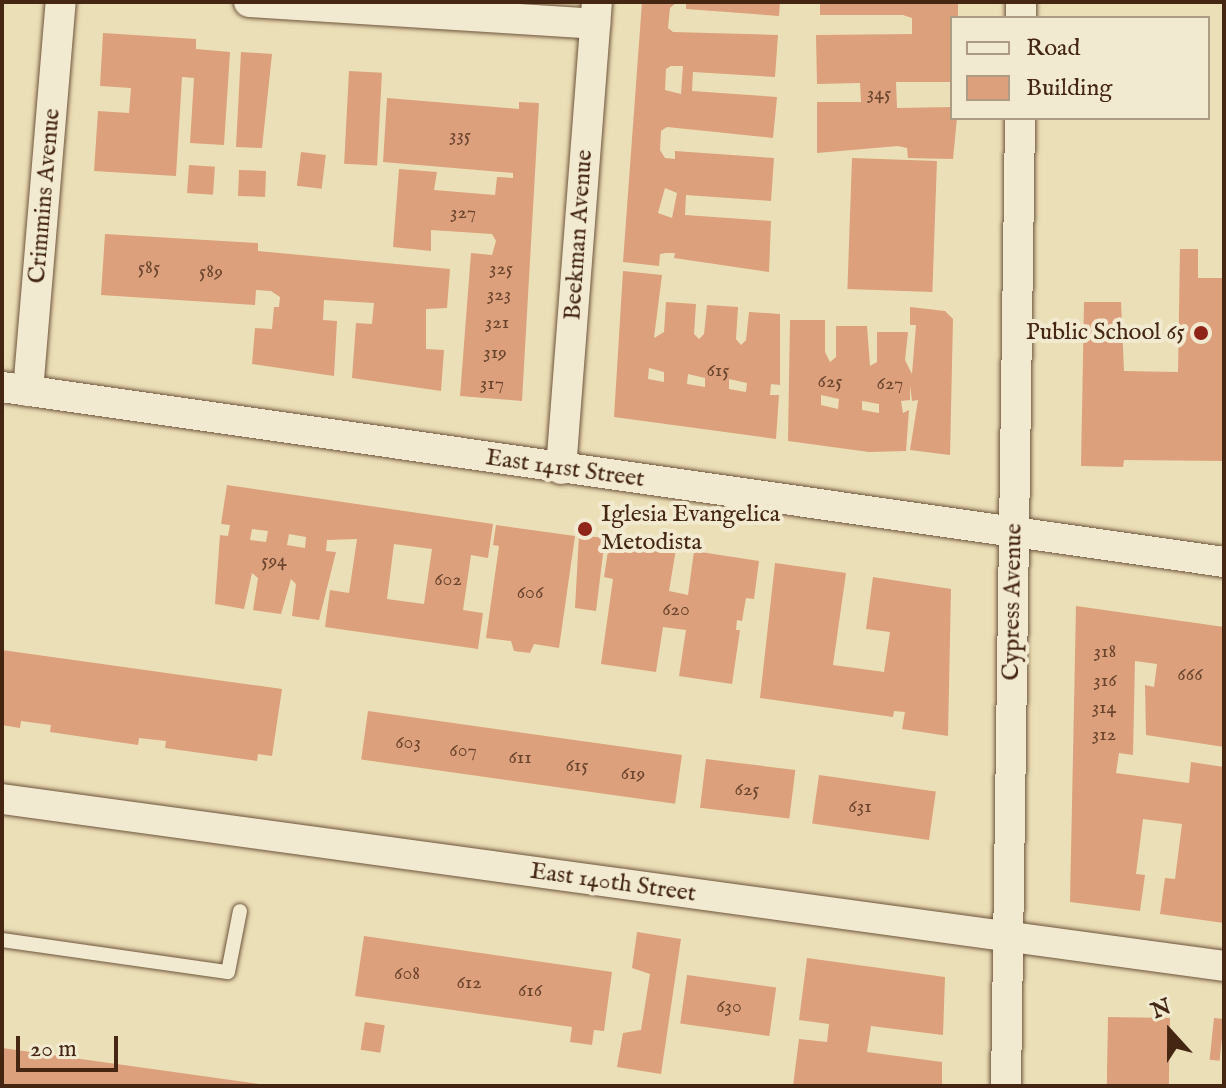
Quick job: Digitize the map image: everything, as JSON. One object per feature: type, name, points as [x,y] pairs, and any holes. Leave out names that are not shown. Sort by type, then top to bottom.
[{"type":"street","name":"Crimmins Avenue","points":[[15,389],[61,2]]},
{"type":"street","points":[[249,2],[596,13]]},
{"type":"street","name":"Beekman Avenue","points":[[561,469],[596,13]]},
{"type":"street","name":"Cypress Avenue","points":[[1006,1086],[1020,120]]},
{"type":"street","name":"East 141st Street","points":[[15,389],[1224,562]]},
{"type":"street","name":"East 140th Street","points":[[2,799],[1224,966]]},
{"type":"lane","points":[[2,940],[228,972],[240,911]]},
{"type":"building","points":[[642,2],[677,2],[670,8],[668,28],[673,32],[778,35],[775,77],[693,72],[692,91],[777,97],[773,138],[667,127],[661,131],[660,150],[665,158],[675,159],[675,151],[774,158],[771,201],[686,195],[685,215],[771,221],[769,272],[674,258],[675,253],[660,254],[659,266],[623,262]],"holes":[[[683,66],[681,94],[665,90],[666,69]],[[665,188],[677,193],[672,218],[658,213]]]},
{"type":"building","points":[[686,2],[780,2],[779,16],[686,9]]},
{"type":"building","points":[[820,2],[958,2],[958,16],[950,16],[950,82],[896,82],[897,108],[950,107],[950,120],[957,120],[953,159],[908,158],[907,148],[898,146],[817,153],[817,102],[861,102],[860,83],[817,84],[816,35],[912,34],[912,18],[903,15],[820,15]]},
{"type":"building","points":[[103,33],[196,39],[196,49],[230,52],[224,145],[190,143],[194,78],[182,77],[176,176],[94,171],[98,111],[129,113],[131,88],[100,86]]},
{"type":"building","points":[[241,52],[272,54],[262,148],[236,147]]},
{"type":"building","points":[[349,71],[382,73],[377,166],[344,164]]},
{"type":"building","points":[[387,98],[519,109],[519,102],[539,103],[522,401],[460,396],[471,253],[492,255],[496,241],[492,234],[431,230],[431,251],[393,247],[399,169],[437,172],[434,190],[495,195],[497,177],[513,178],[513,173],[383,162]]},
{"type":"building","points":[[301,152],[326,155],[322,189],[297,186]]},
{"type":"building","points":[[852,158],[937,161],[932,292],[847,289]]},
{"type":"building","points":[[189,165],[215,167],[213,195],[187,193]]},
{"type":"building","points":[[239,170],[266,171],[265,197],[238,196]]},
{"type":"building","points":[[105,234],[258,243],[258,251],[450,269],[447,308],[426,309],[426,349],[444,350],[441,391],[352,378],[356,323],[372,324],[374,303],[324,300],[323,320],[337,321],[334,376],[252,364],[255,328],[272,329],[274,307],[279,307],[280,297],[271,291],[256,290],[255,305],[101,295]]},
{"type":"building","name":"Public School 65","points":[[1180,249],[1198,249],[1198,278],[1224,278],[1224,461],[1124,460],[1123,467],[1081,466],[1084,302],[1121,302],[1124,371],[1178,372]]},
{"type":"building","points":[[623,271],[662,275],[654,338],[664,332],[666,302],[696,304],[694,334],[699,339],[704,334],[707,305],[738,307],[736,339],[741,345],[746,340],[749,312],[780,314],[780,385],[771,384],[770,395],[779,395],[776,439],[614,417]],"holes":[[[649,368],[664,372],[664,382],[648,379]],[[688,374],[705,378],[705,387],[687,384]],[[729,379],[747,383],[746,392],[729,389]]]},
{"type":"building","points":[[910,307],[945,311],[953,319],[950,455],[910,450],[918,400],[912,401],[910,385],[910,400],[901,401],[903,413],[909,410],[906,451],[869,452],[788,441],[790,320],[825,320],[825,352],[830,362],[836,357],[836,326],[867,326],[870,366],[877,362],[877,332],[908,332],[905,360],[912,374],[916,325],[910,325]],"holes":[[[821,395],[839,399],[838,409],[821,405]],[[862,401],[879,404],[879,413],[862,410]]]},
{"type":"building","points":[[227,485],[493,524],[488,558],[471,555],[463,610],[483,613],[478,649],[325,627],[330,590],[349,593],[357,539],[327,540],[326,551],[336,552],[319,620],[292,616],[296,584],[291,579],[281,614],[253,610],[258,578],[252,573],[244,609],[215,604],[220,535],[228,536],[230,525],[221,524]],"holes":[[[252,529],[268,531],[266,542],[250,540]],[[289,534],[306,537],[305,548],[287,545]],[[394,544],[432,549],[424,604],[387,599]]]},
{"type":"building","points":[[496,525],[575,536],[559,648],[534,644],[530,653],[514,651],[511,641],[486,638],[499,546],[493,545]]},
{"type":"building","points":[[579,535],[605,538],[596,611],[575,608]]},
{"type":"building","points":[[610,538],[676,549],[669,591],[688,595],[694,551],[759,561],[754,599],[746,598],[742,621],[737,620],[736,630],[740,630],[732,684],[679,676],[686,630],[663,627],[656,672],[601,664],[613,579],[604,577]]},
{"type":"building","points":[[775,563],[846,573],[833,665],[884,672],[890,632],[866,629],[873,577],[951,589],[948,736],[902,729],[905,712],[894,711],[893,717],[760,698]]},
{"type":"building","points":[[1076,606],[1224,627],[1224,747],[1146,735],[1145,685],[1154,687],[1157,664],[1135,661],[1133,755],[1119,753],[1116,773],[1189,783],[1191,762],[1224,767],[1224,923],[1160,914],[1165,878],[1175,879],[1182,824],[1143,819],[1136,874],[1145,875],[1140,911],[1070,902]]},
{"type":"building","points":[[2,650],[282,689],[272,756],[258,754],[257,761],[165,748],[166,741],[139,738],[138,745],[50,732],[51,725],[21,721],[20,728],[2,725]]},
{"type":"building","points":[[368,711],[682,755],[675,804],[361,760]]},
{"type":"building","points":[[706,759],[795,770],[789,819],[700,808]]},
{"type":"building","points":[[819,775],[936,791],[929,840],[812,824]]},
{"type":"building","points":[[637,932],[681,939],[661,1074],[617,1067],[623,1033],[641,1030],[650,974],[632,968]]},
{"type":"building","points":[[364,936],[612,972],[604,1031],[594,1030],[592,1045],[570,1042],[572,1027],[355,996]]},
{"type":"building","points":[[807,958],[945,977],[943,1035],[871,1026],[867,1052],[942,1062],[942,1086],[793,1086],[799,1039],[827,1042],[829,1024],[799,1020]]},
{"type":"building","points":[[687,975],[776,988],[769,1036],[680,1024]]},
{"type":"building","points":[[1108,1017],[1170,1018],[1169,1086],[1107,1086]]},
{"type":"building","points":[[1214,1018],[1224,1019],[1220,1061],[1210,1060]]},
{"type":"building","points":[[365,1022],[385,1025],[380,1053],[361,1050]]},
{"type":"building","points":[[2,1048],[260,1084],[260,1086],[2,1086]]},
{"type":"place","name":"Public School 65","points":[[1201,333]]},
{"type":"place","name":"Iglesia Evangelica Metodista","points":[[585,529]]}]
